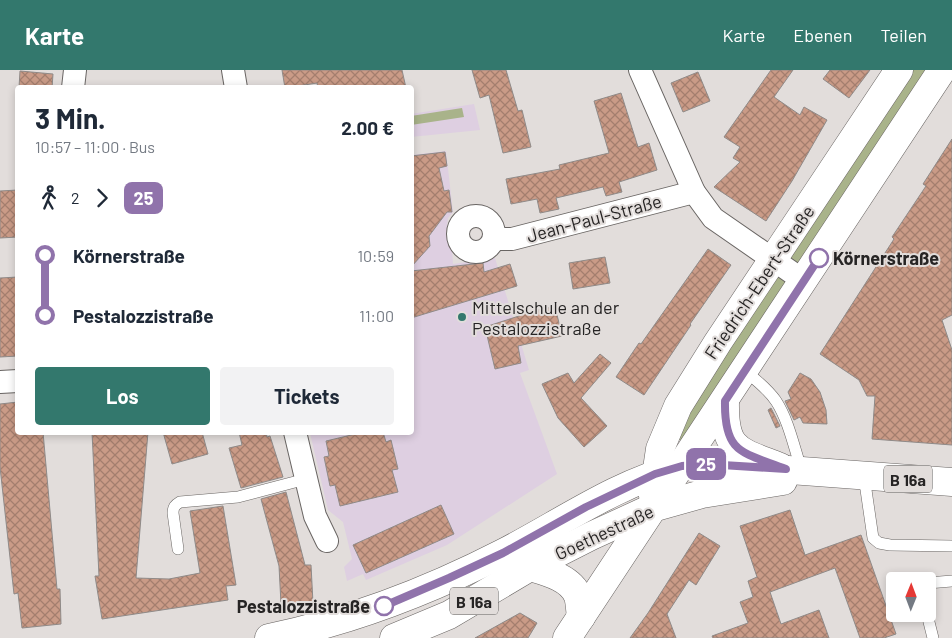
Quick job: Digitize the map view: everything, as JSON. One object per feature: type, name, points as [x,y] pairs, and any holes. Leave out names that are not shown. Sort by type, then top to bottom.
[{"type":"street","points":[[73,85],[75,70]]},
{"type":"street","points":[[233,70],[236,85]]},
{"type":"street","points":[[640,70],[694,192],[713,218],[804,281]]},
{"type":"street","name":"Friedrich-Ebert-Straße","points":[[652,508],[655,474],[660,450],[678,406],[718,342],[899,70]]},
{"type":"street","name":"Friedrich-Ebert-Straße","points":[[574,627],[942,70]]},
{"type":"street","name":"Jean-Paul-Straße","points":[[494,239],[512,240],[694,192]]},
{"type":"street","points":[[0,382],[15,381]]},
{"type":"street","points":[[725,401],[724,421],[736,449],[794,470]]},
{"type":"street","points":[[296,435],[315,516],[327,541]]},
{"type":"street","name":"Goethestraße","points":[[269,638],[339,621],[384,606],[425,589],[503,553],[586,507],[655,474],[682,466],[706,464],[952,482]]},
{"type":"street","name":"Goethestraße","points":[[394,638],[449,615],[530,567],[652,508],[702,494],[832,474]]},
{"type":"street","points":[[530,567],[550,572],[568,583],[578,596],[574,627]]},
{"type":"lane","points":[[744,371],[763,386],[775,400],[787,423],[794,470]]},
{"type":"lane","points":[[864,476],[873,538],[879,543],[890,545],[952,546]]},
{"type":"lane","points":[[178,549],[173,513],[173,508],[176,504],[180,502],[238,497],[306,479]]},
{"type":"lane","points":[[936,582],[952,581]]},
{"type":"lane","points":[[929,622],[933,638]]},
{"type":"shaded area","points":[[474,104],[480,130],[414,137],[414,114]]},
{"type":"shaded area","name":"Mittelschule an der Pestalozzistraße","points":[[446,151],[453,212],[448,218],[446,233],[452,249],[453,264],[495,258],[529,370],[520,373],[557,474],[447,545],[366,580],[363,574],[347,581],[344,567],[352,559],[343,522],[328,510],[310,435],[414,435],[414,155]]},
{"type":"green space","points":[[913,70],[931,70],[686,440],[677,440],[682,427],[730,344]]},
{"type":"green space","points":[[462,108],[464,117],[414,125],[414,116]]},
{"type":"building","points":[[282,70],[402,70],[405,85],[317,85],[317,83],[284,85]]},
{"type":"building","points":[[472,70],[506,70],[518,111],[522,110],[531,147],[503,153],[489,95],[480,98]]},
{"type":"building","points":[[771,70],[793,70],[774,97],[800,115],[804,107],[827,120],[792,181],[766,221],[714,187],[740,162],[733,158],[740,147],[724,137]]},
{"type":"building","points":[[830,70],[870,70],[849,98],[823,79]]},
{"type":"building","points":[[20,71],[53,74],[52,85],[19,85]]},
{"type":"building","points":[[698,72],[710,101],[683,112],[671,83]]},
{"type":"building","points":[[621,93],[638,147],[649,143],[657,170],[619,182],[622,192],[606,196],[603,187],[556,198],[559,209],[540,213],[537,199],[511,204],[506,179],[560,169],[559,165],[609,153],[594,101]]},
{"type":"building","points":[[952,139],[952,315],[942,320],[952,350],[952,445],[872,439],[875,396],[867,396],[859,380],[820,354],[894,239],[892,237],[926,186],[923,184]]},
{"type":"building","points":[[445,152],[447,166],[439,168],[444,191],[449,190],[452,212],[447,212],[429,236],[430,246],[414,264],[414,156]]},
{"type":"building","points":[[15,190],[15,237],[0,238],[0,191]]},
{"type":"building","points":[[708,249],[731,265],[644,395],[616,377]]},
{"type":"building","points":[[605,257],[610,283],[573,289],[569,263]]},
{"type":"building","points":[[483,263],[484,272],[510,264],[517,286],[414,317],[414,271]]},
{"type":"building","points":[[15,277],[15,356],[0,357],[0,278]]},
{"type":"building","points":[[555,306],[562,336],[518,346],[521,363],[495,369],[485,327],[521,314]]},
{"type":"building","points":[[600,354],[611,363],[581,398],[607,426],[584,447],[558,418],[542,384],[568,373],[574,383]]},
{"type":"building","points":[[800,373],[811,379],[820,392],[826,410],[827,424],[803,423],[800,417],[794,420],[785,401],[791,399],[788,392]]},
{"type":"building","points":[[15,402],[15,435],[43,435],[57,589],[60,589],[61,624],[22,628],[18,593],[14,594],[0,467],[0,404]]},
{"type":"building","points":[[771,408],[780,426],[776,428],[768,410]]},
{"type":"building","points":[[92,435],[148,435],[136,578],[169,579],[200,573],[190,511],[223,506],[236,585],[226,586],[228,600],[102,619],[95,576],[99,576]]},
{"type":"building","points":[[164,435],[203,435],[208,454],[172,464]]},
{"type":"building","points":[[240,435],[270,436],[283,477],[241,488],[229,448],[242,445]]},
{"type":"building","points":[[351,435],[384,435],[386,442],[391,440],[398,469],[392,470],[398,492],[340,506],[335,485],[330,486],[324,457],[329,456],[326,441]]},
{"type":"building","points":[[286,492],[305,565],[311,565],[313,603],[281,604],[279,566],[261,499]]},
{"type":"building","points":[[441,505],[454,534],[366,573],[353,545]]},
{"type":"building","points":[[790,510],[805,555],[861,535],[886,606],[886,622],[892,622],[896,634],[884,638],[860,638],[835,568],[770,592],[781,624],[819,610],[829,638],[713,638],[712,636],[748,623],[740,602],[753,597],[748,581],[757,577],[740,526]]},
{"type":"building","points":[[699,533],[720,546],[696,585],[689,580],[667,614],[676,638],[630,638],[648,613]]},
{"type":"building","points":[[520,613],[537,623],[528,638],[475,638]]},
{"type":"bus line","name":"25","points":[[384,606],[503,553],[586,507],[655,474],[682,466],[706,464],[786,469],[736,449],[724,421],[725,401],[819,258]]},
{"type":"place","name":"Körnerstraße","points":[[819,258]]},
{"type":"place","name":"Mittelschule an der Pestalozzistraße","points":[[462,317]]},
{"type":"place","name":"Pestalozzistraße","points":[[384,606]]}]
